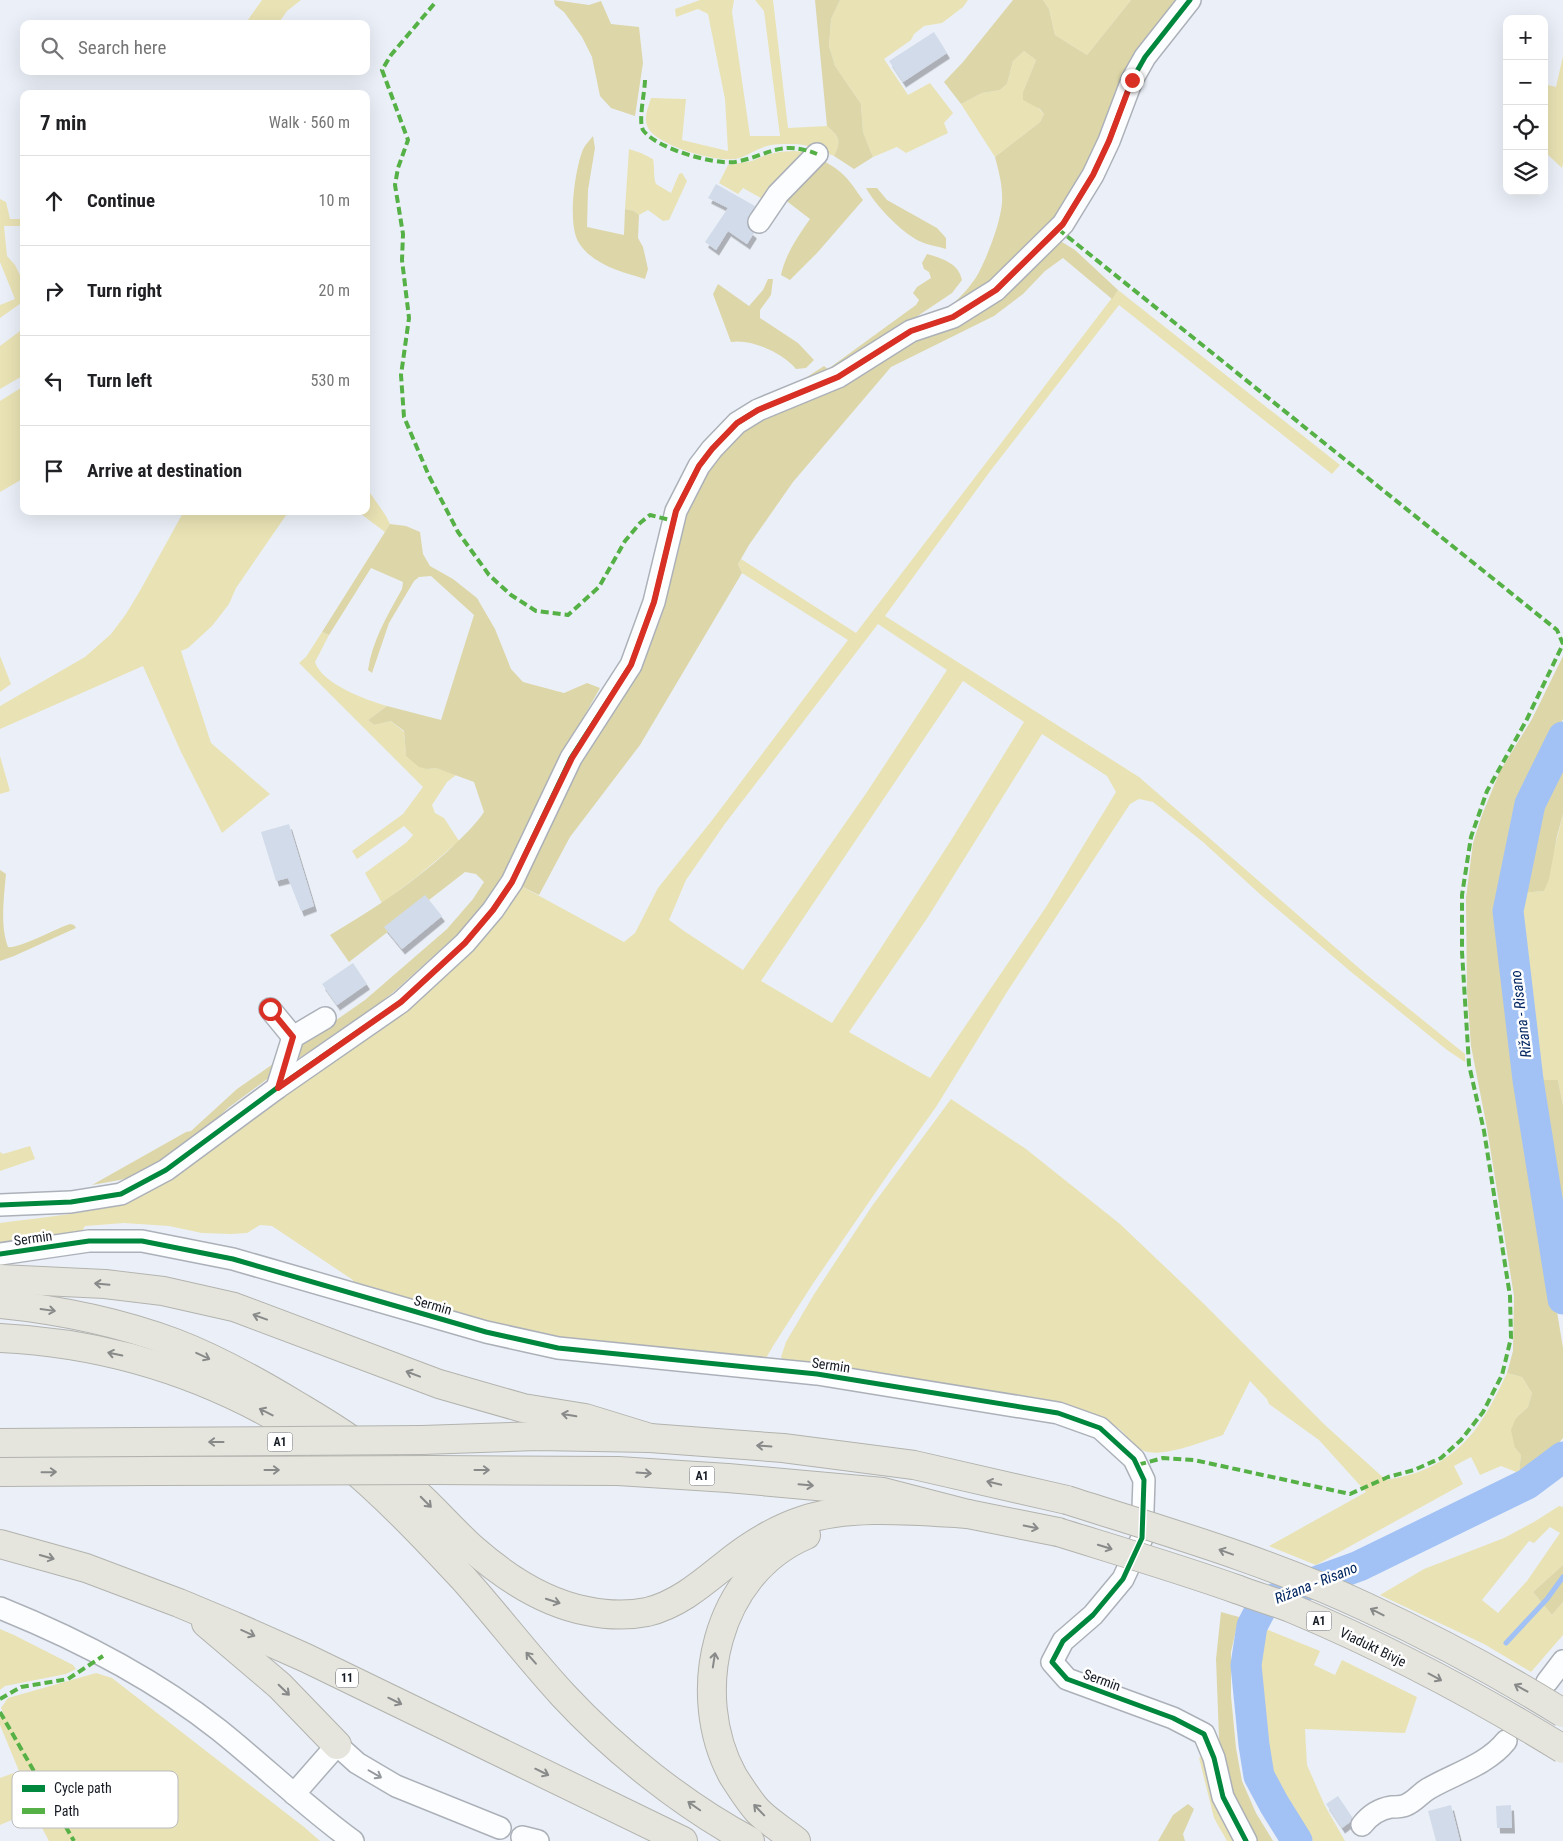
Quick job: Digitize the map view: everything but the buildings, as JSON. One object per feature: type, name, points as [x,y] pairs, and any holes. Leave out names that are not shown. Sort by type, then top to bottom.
[{"type":"highway","points":[[0,1279],[105,1284],[163,1291],[234,1307],[439,1384],[523,1408],[585,1418],[650,1438]]},
{"type":"highway","points":[[0,1304],[74,1314],[130,1328],[177,1344],[227,1367],[284,1398],[367,1451],[414,1491],[474,1550],[507,1575],[546,1599],[584,1610],[612,1615],[647,1612],[688,1593],[710,1579],[736,1557],[770,1535],[801,1521],[840,1511],[918,1511],[968,1514]]},
{"type":"highway","points":[[0,1338],[71,1345],[120,1355],[164,1368],[223,1390],[280,1420],[338,1455],[390,1503],[464,1579],[563,1695],[598,1730],[644,1769],[694,1807],[750,1841]]},
{"type":"highway","name":"A1","points":[[0,1444],[422,1440],[538,1436],[650,1438],[783,1448],[914,1465],[1067,1500],[1252,1561],[1366,1606],[1447,1648],[1563,1713]]},
{"type":"highway","name":"A1","points":[[0,1472],[618,1471],[728,1478],[883,1492],[968,1514]]},
{"type":"highway","points":[[796,1841],[758,1810],[734,1776],[719,1745],[710,1688],[714,1656],[722,1627],[732,1603],[751,1577],[769,1558],[796,1539],[828,1526],[918,1511]]},
{"type":"highway","name":"Viadukt Bivje","points":[[968,1514],[1058,1532],[1180,1569],[1292,1609],[1430,1674],[1529,1728],[1563,1749]]},
{"type":"highway","name":"11","points":[[0,1544],[86,1568],[179,1603],[306,1658],[683,1841]]},
{"type":"highway","points":[[179,1603],[215,1630],[280,1686],[337,1745]]},
{"type":"street","points":[[0,1205],[71,1202],[121,1194],[166,1170],[278,1088],[401,1002],[465,943],[493,910],[512,882],[572,758],[631,665],[654,602],[676,511],[699,466],[712,449],[737,423],[758,410],[838,377],[911,331],[953,317],[996,290],[1063,224],[1093,175],[1109,141],[1132,80],[1145,57],[1190,0]]},
{"type":"street","points":[[759,222],[778,194],[817,154]]},
{"type":"street","points":[[270,1009],[293,1037]]},
{"type":"street","points":[[278,1088],[293,1037],[325,1018]]},
{"type":"street","name":"Sermin","points":[[0,1254],[89,1241],[142,1241],[233,1259],[486,1332],[558,1348],[817,1374],[1058,1412],[1100,1428],[1134,1459],[1144,1480],[1142,1538],[1122,1579],[1093,1615],[1063,1641],[1052,1662],[1067,1679],[1173,1718],[1204,1734],[1214,1758],[1223,1796],[1246,1841]]},
{"type":"street","points":[[0,1608],[42,1625],[156,1686],[218,1729],[327,1822],[354,1841]]},
{"type":"street","points":[[1548,1682],[1563,1661]]},
{"type":"street","points":[[1362,1825],[1369,1816],[1388,1808],[1406,1805],[1442,1781],[1481,1762],[1501,1747],[1506,1740]]},
{"type":"street","points":[[294,1794],[337,1745],[357,1763],[396,1786],[500,1828]]},
{"type":"shaded area","points":[[262,0],[301,0],[287,11],[281,20],[248,20]]},
{"type":"shaded area","points":[[554,0],[589,5],[601,1],[611,24],[639,27],[643,63],[635,116],[611,108],[600,96],[592,57],[582,37],[564,12],[555,5]]},
{"type":"shaded area","points":[[700,0],[734,0],[732,12],[750,136],[780,136],[764,11],[755,0],[773,0],[788,128],[827,126],[838,139],[838,146],[834,156],[807,146],[776,144],[735,159],[714,158],[675,147],[654,135],[648,128],[646,117],[651,98],[686,99],[682,140],[728,151],[725,99],[708,14],[698,9],[676,17],[675,9]]},
{"type":"shaded area","points":[[815,0],[840,0],[831,19],[829,46],[835,66],[861,104],[863,132],[873,157],[854,169],[834,156],[838,146],[838,139],[827,126]]},
{"type":"shaded area","points":[[840,0],[968,0],[963,7],[942,23],[924,26],[914,34],[911,40],[884,59],[908,95],[930,83],[953,113],[944,123],[948,133],[906,153],[897,147],[873,157],[863,132],[861,104],[835,66],[829,46],[831,19]]},
{"type":"shaded area","points":[[1013,0],[1043,0],[1049,9],[1055,35],[1087,55],[1131,0],[1185,0],[1067,208],[999,280],[952,312],[950,306],[978,274],[999,220],[1002,191],[995,157],[1040,122],[1044,114],[1040,109],[1023,100],[1023,92],[1036,60],[1024,51],[1013,61],[1007,84],[1000,90],[982,93],[961,104],[944,82],[963,62]]},
{"type":"shaded area","points":[[1043,0],[1131,0],[1087,55],[1055,35],[1049,9]]},
{"type":"shaded area","points":[[1024,51],[1036,60],[1023,92],[1044,114],[1040,122],[995,157],[961,104],[982,93],[1000,90],[1007,84],[1013,61]]},
{"type":"shaded area","points":[[1563,56],[1562,168],[1548,155],[1548,85],[1556,87]]},
{"type":"shaded area","points":[[593,136],[595,148],[588,190],[587,227],[624,235],[625,209],[634,211],[639,215],[638,238],[643,247],[648,269],[645,279],[609,267],[592,257],[585,251],[575,235],[573,198],[579,161],[583,150]]},
{"type":"shaded area","points":[[629,149],[653,159],[656,184],[671,193],[679,174],[682,173],[687,181],[669,220],[663,221],[648,210],[639,215],[634,211],[625,209]]},
{"type":"shaded area","points":[[779,152],[806,152],[768,202],[743,188],[738,194],[719,183],[728,165],[752,161]]},
{"type":"shaded area","points":[[818,158],[844,175],[863,200],[817,253],[790,280],[781,275],[783,268],[792,246],[810,219],[784,199]]},
{"type":"shaded area","points":[[866,188],[877,188],[887,200],[937,228],[946,238],[946,249],[922,242],[904,231],[882,210]]},
{"type":"shaded area","points":[[0,199],[6,202],[10,219],[20,219],[20,226],[4,226],[7,256],[15,265],[20,275],[20,304],[0,318],[0,305],[15,299],[0,262]]},
{"type":"shaded area","points":[[1057,239],[1075,250],[1118,290],[1112,299],[1063,258],[1045,271],[1023,294],[994,316],[891,367],[793,482],[749,545],[738,564],[742,573],[640,745],[570,837],[539,895],[521,886],[677,539],[702,476],[748,424],[842,381]]},
{"type":"shaded area","points":[[927,254],[949,262],[957,269],[962,280],[952,293],[831,374],[796,384],[824,366],[828,369],[916,305],[919,300],[913,293],[917,287],[931,278],[922,263]]},
{"type":"shaded area","points":[[768,279],[773,279],[771,295],[760,310],[760,318],[798,343],[814,360],[806,368],[796,369],[784,358],[766,348],[748,342],[731,342],[713,294],[718,284],[749,306],[763,290]]},
{"type":"shaded area","points":[[1118,290],[1340,465],[1332,474],[1119,305],[991,470],[885,616],[1139,777],[1367,975],[1465,1054],[1465,1062],[1447,1050],[1350,971],[1262,896],[1203,842],[1153,802],[1139,799],[1130,804],[1007,992],[936,1107],[814,1282],[765,1360],[546,1338],[354,1286],[353,1280],[272,1226],[260,1225],[247,1233],[231,1234],[202,1233],[169,1226],[124,1223],[85,1226],[81,1233],[0,1245],[0,1223],[76,1213],[114,1205],[149,1191],[318,1070],[521,886],[624,942],[635,933],[658,888],[713,819],[848,640],[742,573],[738,564],[741,559],[856,633]],"holes":[[[878,624],[947,670],[867,792],[743,970],[669,920],[686,880],[724,825]],[[963,681],[1024,722],[950,842],[832,1023],[761,981]],[[1042,734],[1107,776],[1116,792],[1046,907],[930,1078],[849,1032],[928,917]]]},
{"type":"shaded area","points":[[20,331],[20,377],[0,389],[0,346]]},
{"type":"shaded area","points":[[20,388],[20,480],[0,492],[0,401]]},
{"type":"shaded area","points":[[370,493],[390,524],[385,532],[362,515],[370,515]]},
{"type":"shaded area","points":[[182,515],[286,515],[236,588],[229,604],[212,626],[188,648],[181,651],[211,743],[270,794],[222,833],[181,752],[143,666],[0,729],[0,706],[85,657],[111,634],[141,589]]},
{"type":"shaded area","points":[[390,524],[406,526],[420,532],[423,554],[430,566],[453,579],[477,598],[495,629],[511,669],[523,682],[564,693],[587,683],[600,688],[551,775],[501,883],[461,931],[396,990],[364,1016],[270,1077],[228,1108],[202,1133],[178,1152],[142,1173],[120,1180],[92,1185],[186,1132],[191,1131],[237,1089],[365,1000],[447,929],[473,899],[484,882],[476,874],[465,872],[349,962],[330,935],[420,875],[448,851],[476,823],[484,812],[474,782],[436,768],[427,769],[419,767],[406,756],[404,731],[391,721],[374,725],[368,720],[387,706],[441,720],[474,615],[431,576],[419,577],[414,581],[389,623],[372,673],[368,670],[373,649],[381,628],[402,589],[403,582],[371,568],[329,635],[322,632]]},
{"type":"shaded area","points":[[322,632],[329,635],[315,662],[319,670],[335,684],[346,690],[387,706],[368,720],[374,725],[391,721],[404,732],[406,756],[427,769],[436,768],[456,775],[447,782],[432,805],[435,813],[444,818],[459,841],[418,876],[382,903],[365,873],[407,842],[413,835],[404,826],[357,859],[352,851],[403,814],[423,787],[299,663],[306,657]]},
{"type":"shaded area","points":[[0,656],[11,684],[0,692]]},
{"type":"shaded area","points":[[1563,656],[1563,719],[1528,791],[1510,851],[1505,892],[1504,970],[1563,1348],[1563,1438],[1548,1456],[1519,1473],[1521,1455],[1515,1448],[1511,1430],[1516,1418],[1528,1407],[1532,1393],[1522,1377],[1507,1373],[1513,1351],[1514,1296],[1487,1128],[1471,1046],[1467,991],[1466,898],[1473,843],[1482,815],[1500,771],[1532,719]]},
{"type":"shaded area","points":[[1563,754],[1563,814],[1549,879],[1544,891],[1521,893],[1536,822]]},
{"type":"shaded area","points":[[0,756],[10,791],[0,794]]},
{"type":"shaded area","points":[[1563,814],[1563,1106],[1558,1080],[1536,1080],[1519,959],[1521,893],[1544,891]]},
{"type":"shaded area","points":[[0,870],[6,874],[3,920],[8,947],[21,945],[70,924],[76,928],[0,961]]},
{"type":"shaded area","points":[[1536,1080],[1558,1080],[1563,1106],[1563,1233]]},
{"type":"shaded area","points":[[951,1099],[1026,1149],[1120,1224],[1203,1303],[1326,1426],[1386,1480],[1416,1473],[1449,1456],[1482,1420],[1507,1373],[1522,1377],[1532,1393],[1528,1407],[1516,1418],[1515,1448],[1521,1455],[1519,1473],[1501,1466],[1480,1475],[1471,1457],[1454,1466],[1463,1484],[1316,1565],[1269,1546],[1366,1492],[1319,1440],[1269,1404],[1267,1399],[1250,1381],[1223,1435],[1173,1451],[1152,1453],[1140,1449],[1119,1429],[1097,1416],[1049,1400],[787,1363],[781,1357],[786,1342],[813,1296],[872,1206]]},
{"type":"shaded area","points":[[30,1146],[35,1159],[0,1171],[0,1152],[3,1154]]},
{"type":"shaded area","points":[[1559,1506],[1563,1507],[1563,1565],[1533,1592],[1552,1615],[1563,1602],[1563,1635],[1531,1672],[1484,1644],[1380,1595],[1424,1569],[1504,1538]],"holes":[[[1550,1527],[1560,1533],[1527,1581],[1498,1613],[1482,1600],[1529,1541],[1534,1543]]]},
{"type":"shaded area","points":[[1563,1565],[1563,1602],[1552,1615],[1533,1592]]},
{"type":"shaded area","points":[[1221,1612],[1239,1617],[1231,1652],[1231,1696],[1236,1748],[1242,1781],[1256,1813],[1273,1841],[1254,1841],[1223,1773],[1219,1738],[1216,1659]]},
{"type":"shaded area","points":[[1261,1627],[1320,1651],[1314,1665],[1335,1675],[1342,1660],[1417,1697],[1405,1733],[1305,1729],[1307,1765],[1325,1806],[1345,1841],[1313,1841],[1283,1794],[1271,1766],[1258,1700],[1256,1668]]},
{"type":"shaded area","points":[[0,1629],[73,1665],[76,1669],[66,1674],[5,1686],[0,1690]]},
{"type":"shaded area","points":[[96,1673],[112,1678],[320,1841],[49,1841],[42,1828],[178,1828],[178,1771],[19,1771],[0,1725],[0,1717],[4,1714],[1,1708],[8,1698]]},
{"type":"shaded area","points":[[1207,1752],[1238,1841],[1227,1841],[1214,1818],[1199,1758]]},
{"type":"shaded area","points":[[12,1774],[12,1820],[0,1825],[0,1778]]},
{"type":"shaded area","points":[[1188,1804],[1194,1809],[1183,1834],[1185,1841],[1158,1841],[1173,1815]]},
{"type":"waterway","name":"Rižana - Risano","points":[[1563,737],[1530,804],[1508,911],[1528,1080],[1563,1299]]},
{"type":"waterway","name":"Rižana - Risano","points":[[1297,1841],[1259,1776],[1254,1745],[1246,1665],[1252,1626],[1263,1605],[1290,1591],[1359,1566],[1527,1484],[1563,1457]]},
{"type":"waterway","points":[[1506,1643],[1547,1599],[1563,1577]]},
{"type":"marked path","points":[[434,4],[391,55],[382,70],[408,140],[398,168],[395,185],[403,234],[402,260],[409,318],[401,375],[404,417],[429,476],[458,532],[489,575],[511,595],[536,611],[568,615],[599,587],[625,541],[640,523],[650,515],[674,521]]},
{"type":"marked path","points":[[645,80],[641,113],[643,130],[659,143],[672,149],[700,158],[726,162],[735,162],[783,148],[793,148],[817,154]]},
{"type":"marked path","points":[[1058,229],[1557,630],[1563,644],[1526,721],[1487,791],[1471,837],[1462,895],[1462,952],[1469,1065],[1484,1131],[1510,1296],[1511,1338],[1502,1375],[1483,1412],[1461,1440],[1441,1458],[1414,1470],[1388,1477],[1350,1494],[1194,1460],[1163,1458],[1137,1465]]},
{"type":"marked path","points":[[0,1699],[21,1687],[68,1679],[103,1656]]},
{"type":"marked path","points":[[0,1712],[34,1771]]},
{"type":"marked path","points":[[67,1828],[74,1841]]},
{"type":"cycle path","points":[[0,1205],[71,1202],[121,1194],[166,1170],[277,1088],[401,1002],[465,943],[493,910],[512,882],[571,758],[631,665],[654,602],[676,511],[699,466],[712,449],[737,423],[758,410],[838,377],[911,331],[953,317],[996,290],[1063,224],[1093,175],[1109,141],[1132,80],[1145,57],[1190,0]]},
{"type":"cycle path","points":[[0,1254],[89,1241],[142,1241],[233,1259],[486,1332],[558,1348],[817,1374],[1058,1413],[1100,1428],[1134,1459],[1144,1480],[1142,1538],[1123,1579],[1093,1615],[1063,1641],[1052,1662],[1067,1679],[1173,1718],[1204,1734],[1214,1758],[1223,1797],[1246,1841]]},
{"type":"route","points":[[270,1009],[293,1037],[278,1088],[401,1002],[465,943],[493,910],[512,882],[572,758],[631,665],[654,602],[676,511],[699,466],[712,449],[737,423],[758,410],[838,377],[911,331],[953,317],[996,290],[1063,224],[1093,175],[1109,141],[1132,80]]}]
